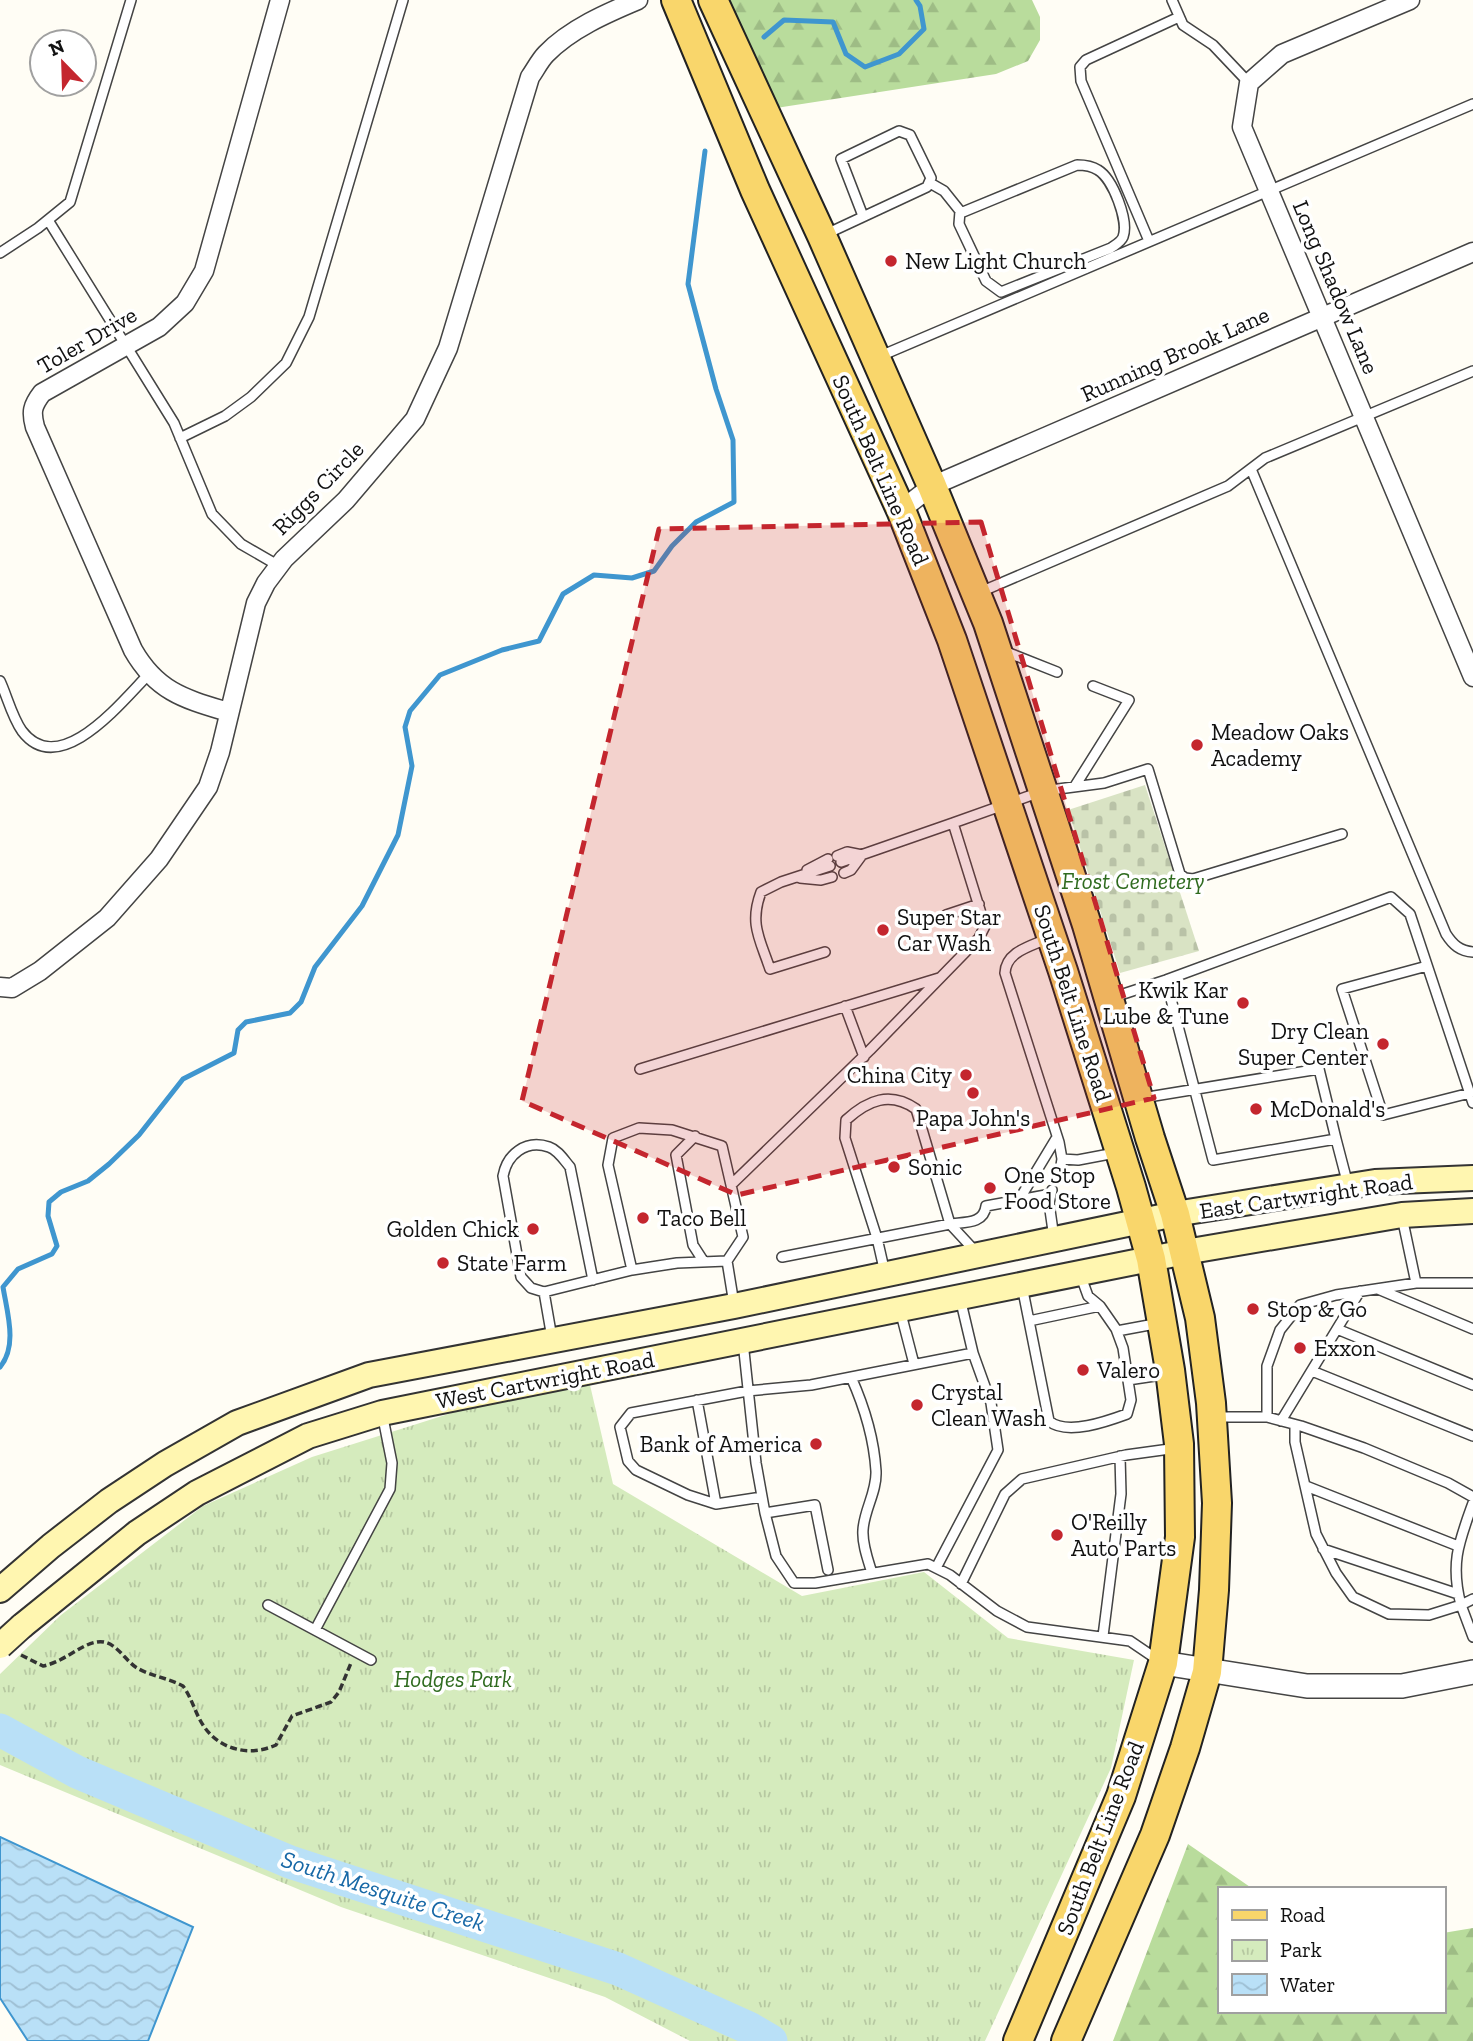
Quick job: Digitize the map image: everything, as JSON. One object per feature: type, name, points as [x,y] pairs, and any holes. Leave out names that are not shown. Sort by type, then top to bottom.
[{"type":"main road","name":"South Belt Line Road","points":[[676,0],[784,252],[901,510],[952,639],[1040,903],[1056,923],[1056,935],[1151,1259],[1171,1374],[1179,1448],[1180,1537],[1163,1663],[1121,1796],[1019,2037]]},
{"type":"main road","name":"South Belt Line Road","points":[[713,0],[822,236],[932,486],[996,648],[1140,1098],[1175,1214],[1200,1318],[1212,1418],[1217,1503],[1214,1590],[1207,1672],[1185,1748],[1155,1835],[1066,2041]]},
{"type":"main road","points":[[784,252],[822,236]]},
{"type":"main road","points":[[1056,935],[1082,995],[1088,1001],[1109,999]]},
{"type":"main road","name":"East Cartwright Road","points":[[1141,1221],[1375,1182],[1473,1178]]},
{"type":"main road","name":"East Cartwright Road","points":[[1151,1259],[1402,1216],[1473,1211]]},
{"type":"main road","name":"West Cartwright Road","points":[[0,1590],[60,1538],[165,1464],[237,1423],[369,1375],[734,1306],[1141,1221]]},
{"type":"main road","name":"West Cartwright Road","points":[[5,1648],[22,1626],[137,1532],[197,1493],[308,1436],[382,1413],[1151,1259]]},
{"type":"main road","points":[[734,1306],[743,1340]]},
{"type":"main road","points":[[369,1375],[382,1413]]},
{"type":"street","name":"Toler Drive","points":[[228,712],[184,699],[160,684],[149,674],[133,650],[31,413],[42,393],[159,327],[185,303],[204,271],[280,0]]},
{"type":"street","name":"Riggs Circle","points":[[0,988],[12,988],[40,971],[107,918],[159,859],[208,787],[220,752],[256,603],[279,566],[346,499],[415,419],[448,348],[530,78],[545,54],[610,12],[638,0]]},
{"type":"street","points":[[1249,83],[1282,54],[1410,0]]},
{"type":"street","name":"Long Shadow Lane","points":[[1249,83],[1242,127],[1473,677]]},
{"type":"street","name":"Running Brook Lane","points":[[901,510],[932,486],[1473,252]]},
{"type":"street","points":[[1163,1663],[1307,1686],[1402,1686],[1473,1672]]},
{"type":"lane","points":[[0,253],[70,202],[131,0]]},
{"type":"lane","points":[[180,438],[225,416],[251,397],[286,363],[297,343],[309,317],[403,0]]},
{"type":"lane","points":[[1172,0],[1183,26],[1213,45],[1249,83]]},
{"type":"lane","points":[[1149,241],[1082,81],[1080,67],[1086,60],[1179,17]]},
{"type":"lane","points":[[876,358],[1473,104]]},
{"type":"lane","points":[[822,236],[927,187],[931,178],[910,135],[905,132],[899,131],[841,159],[863,216]]},
{"type":"lane","points":[[930,183],[944,191],[960,211],[959,224],[986,281],[1001,292],[1111,248],[1123,237],[1125,226],[1124,214],[1108,181],[1097,169],[1086,165],[1077,165],[960,211]]},
{"type":"lane","points":[[48,220],[174,424],[212,514],[241,544],[279,566]]},
{"type":"lane","points":[[976,594],[1228,486],[1265,458],[1473,371]]},
{"type":"lane","points":[[1251,469],[1446,934],[1453,944],[1464,952],[1473,952]]},
{"type":"lane","points":[[996,648],[1057,672]]},
{"type":"lane","points":[[0,681],[21,730],[42,746],[55,747],[71,743],[88,734],[149,674]]},
{"type":"lane","points":[[1075,786],[1129,700],[1093,685]]},
{"type":"lane","points":[[825,952],[770,969],[755,927],[755,909],[761,892],[834,861],[847,852],[862,855],[1043,790],[1104,783],[1147,769],[1180,874],[1185,878],[1193,879],[1342,834]]},
{"type":"lane","points":[[732,1184],[864,1056],[979,938],[985,926],[953,823]]},
{"type":"lane","points":[[844,873],[851,870],[862,855]]},
{"type":"lane","points":[[795,878],[821,880],[832,877]]},
{"type":"lane","points":[[1109,999],[1391,897],[1410,914],[1473,1103]]},
{"type":"lane","points":[[946,915],[979,904]]},
{"type":"lane","points":[[1056,935],[1015,953],[1005,965],[1005,973],[1057,1137],[1062,1159],[1060,1172]]},
{"type":"lane","points":[[1427,966],[1342,989],[1383,1115],[1469,1093]]},
{"type":"lane","points":[[640,1069],[941,978]]},
{"type":"lane","points":[[1166,980],[1213,1160],[1336,1139]]},
{"type":"lane","points":[[845,1006],[864,1056]]},
{"type":"lane","points":[[1140,1098],[1319,1069],[1349,1188]]},
{"type":"lane","points":[[885,1275],[877,1238],[845,1138],[846,1120],[857,1110],[886,1098],[904,1101],[916,1110],[950,1224],[979,1255]]},
{"type":"lane","points":[[632,1270],[608,1165],[613,1138],[639,1128],[671,1130],[695,1136],[722,1146],[732,1184],[743,1237],[727,1261],[734,1306]]},
{"type":"lane","points":[[695,1136],[676,1155],[693,1245],[704,1262]]},
{"type":"lane","points":[[1019,1200],[1057,1137]]},
{"type":"lane","points":[[593,1280],[570,1167],[549,1147],[532,1146],[516,1150],[505,1163],[502,1176],[521,1277],[531,1289],[544,1292],[593,1280],[632,1270],[677,1263],[727,1261]]},
{"type":"lane","points":[[1062,1159],[1078,1160],[1120,1152]]},
{"type":"lane","points":[[782,1257],[979,1219],[985,1213],[986,1206],[1052,1192],[1049,1203],[1054,1240]]},
{"type":"lane","points":[[1402,1216],[1416,1283]]},
{"type":"lane","points":[[1022,1284],[1049,1421],[1067,1428],[1090,1424],[1127,1414],[1131,1400],[1123,1348],[1117,1331],[1100,1306],[1088,1296],[1080,1273]]},
{"type":"lane","points":[[1267,1417],[1268,1366],[1280,1329],[1300,1305],[1336,1295],[1416,1283],[1473,1283]]},
{"type":"lane","points":[[1377,1289],[1473,1329]]},
{"type":"lane","points":[[1281,1421],[1360,1291]]},
{"type":"lane","points":[[544,1292],[552,1340]]},
{"type":"lane","points":[[936,1568],[998,1450],[991,1403],[973,1353],[959,1297]]},
{"type":"lane","points":[[1029,1321],[1100,1306]]},
{"type":"lane","points":[[900,1308],[914,1364]]},
{"type":"lane","points":[[1117,1331],[1162,1322]]},
{"type":"lane","points":[[1337,1329],[1473,1385]]},
{"type":"lane","points":[[743,1340],[747,1391],[765,1513],[776,1556],[794,1583],[815,1583],[928,1564],[997,1611],[1027,1627],[1130,1641],[1163,1663]]},
{"type":"lane","points":[[762,1497],[716,1504],[688,1495],[636,1470],[628,1461],[620,1427],[631,1413],[747,1391],[811,1385],[973,1353]]},
{"type":"lane","points":[[1312,1370],[1473,1436]]},
{"type":"lane","points":[[1128,1380],[1171,1374]]},
{"type":"lane","points":[[850,1377],[861,1399],[876,1472],[863,1530],[872,1573]]},
{"type":"lane","points":[[697,1400],[716,1504]]},
{"type":"lane","points":[[315,1630],[390,1489],[392,1463],[382,1413]]},
{"type":"lane","points":[[1212,1418],[1267,1417],[1295,1425],[1376,1453],[1448,1483],[1473,1497]]},
{"type":"lane","points":[[1295,1425],[1295,1442],[1316,1534],[1336,1573],[1353,1597],[1389,1614],[1429,1615],[1473,1599]]},
{"type":"lane","points":[[961,1584],[1005,1494],[1021,1479],[1120,1456],[1179,1448]]},
{"type":"lane","points":[[1103,1636],[1122,1494],[1120,1456]]},
{"type":"lane","points":[[1306,1486],[1458,1546]]},
{"type":"lane","points":[[1473,1503],[1458,1546],[1454,1569],[1461,1605],[1473,1637]]},
{"type":"lane","points":[[765,1513],[815,1505],[828,1570]]},
{"type":"lane","points":[[1323,1549],[1458,1594]]},
{"type":"lane","points":[[268,1605],[371,1660]]},
{"type":"path","points":[[5,1648],[43,1666],[61,1662],[100,1641],[113,1645],[137,1668],[183,1686],[210,1733],[243,1752],[276,1745],[292,1716],[331,1702],[339,1692],[357,1653]]},
{"type":"highlighted area","points":[[981,522],[1154,1098],[737,1195],[522,1101],[659,529]]},
{"type":"green space","points":[[727,0],[1032,0],[1040,17],[1040,40],[1028,61],[996,74],[776,108]]},
{"type":"green space","name":"Frost Cemetery","points":[[1145,785],[1199,951],[1120,973],[1068,810]]},
{"type":"green space","name":"Hodges Park","points":[[590,1385],[613,1484],[802,1596],[924,1572],[1008,1638],[1134,1660],[1111,1768],[985,2041],[690,2041],[605,1997],[341,1907],[0,1765],[0,1674],[61,1615],[203,1506],[312,1457],[458,1411]]},
{"type":"green space","points":[[1188,1844],[1250,1887],[1218,1887],[1218,2013],[1445,2013],[1445,1933],[1473,1928],[1473,2041],[1113,2041]]},
{"type":"water","points":[[0,1837],[193,1927],[148,2041],[28,2041],[0,1998]]},
{"type":"waterway","points":[[764,37],[784,20],[833,22],[846,54],[865,67],[899,54],[924,29],[920,6],[916,0]]},
{"type":"waterway","points":[[0,1367],[9,1349],[10,1339],[3,1287],[18,1269],[52,1254],[57,1246],[48,1216],[49,1202],[61,1192],[88,1181],[109,1164],[139,1135],[183,1079],[234,1053],[238,1030],[246,1022],[290,1013],[301,1002],[315,967],[362,906],[398,835],[412,766],[405,727],[410,711],[440,675],[502,650],[539,641],[563,594],[594,575],[632,578],[654,571],[672,546],[696,522],[734,502],[733,440],[716,389],[688,284],[705,151]]},
{"type":"waterway","name":"South Mesquite Creek","points":[[0,1730],[77,1772],[290,1862],[618,1969],[749,2028],[771,2041]]},
{"type":"place","name":"New Light Church","points":[[891,261]]},
{"type":"place","name":"Meadow Oaks Academy","points":[[1197,745]]},
{"type":"place","name":"Super Star Car Wash","points":[[883,930]]},
{"type":"place","name":"Kwik Kar Lube & Tune","points":[[1243,1003]]},
{"type":"place","name":"Dry Clean Super Center","points":[[1383,1044]]},
{"type":"place","name":"China City","points":[[966,1075]]},
{"type":"place","name":"Papa John's","points":[[973,1093]]},
{"type":"place","name":"McDonald's","points":[[1256,1109]]},
{"type":"place","name":"Sonic","points":[[894,1167]]},
{"type":"place","name":"One Stop Food Store","points":[[990,1188]]},
{"type":"place","name":"Taco Bell","points":[[643,1218]]},
{"type":"place","name":"Golden Chick","points":[[533,1229]]},
{"type":"place","name":"State Farm","points":[[443,1263]]},
{"type":"place","name":"Stop & Go","points":[[1253,1309]]},
{"type":"place","name":"Exxon","points":[[1300,1348]]},
{"type":"place","name":"Valero","points":[[1083,1370]]},
{"type":"place","name":"Crystal Clean Wash","points":[[917,1405]]},
{"type":"place","name":"Bank of America","points":[[816,1444]]},
{"type":"place","name":"O'Reilly Auto Parts","points":[[1057,1535]]}]
